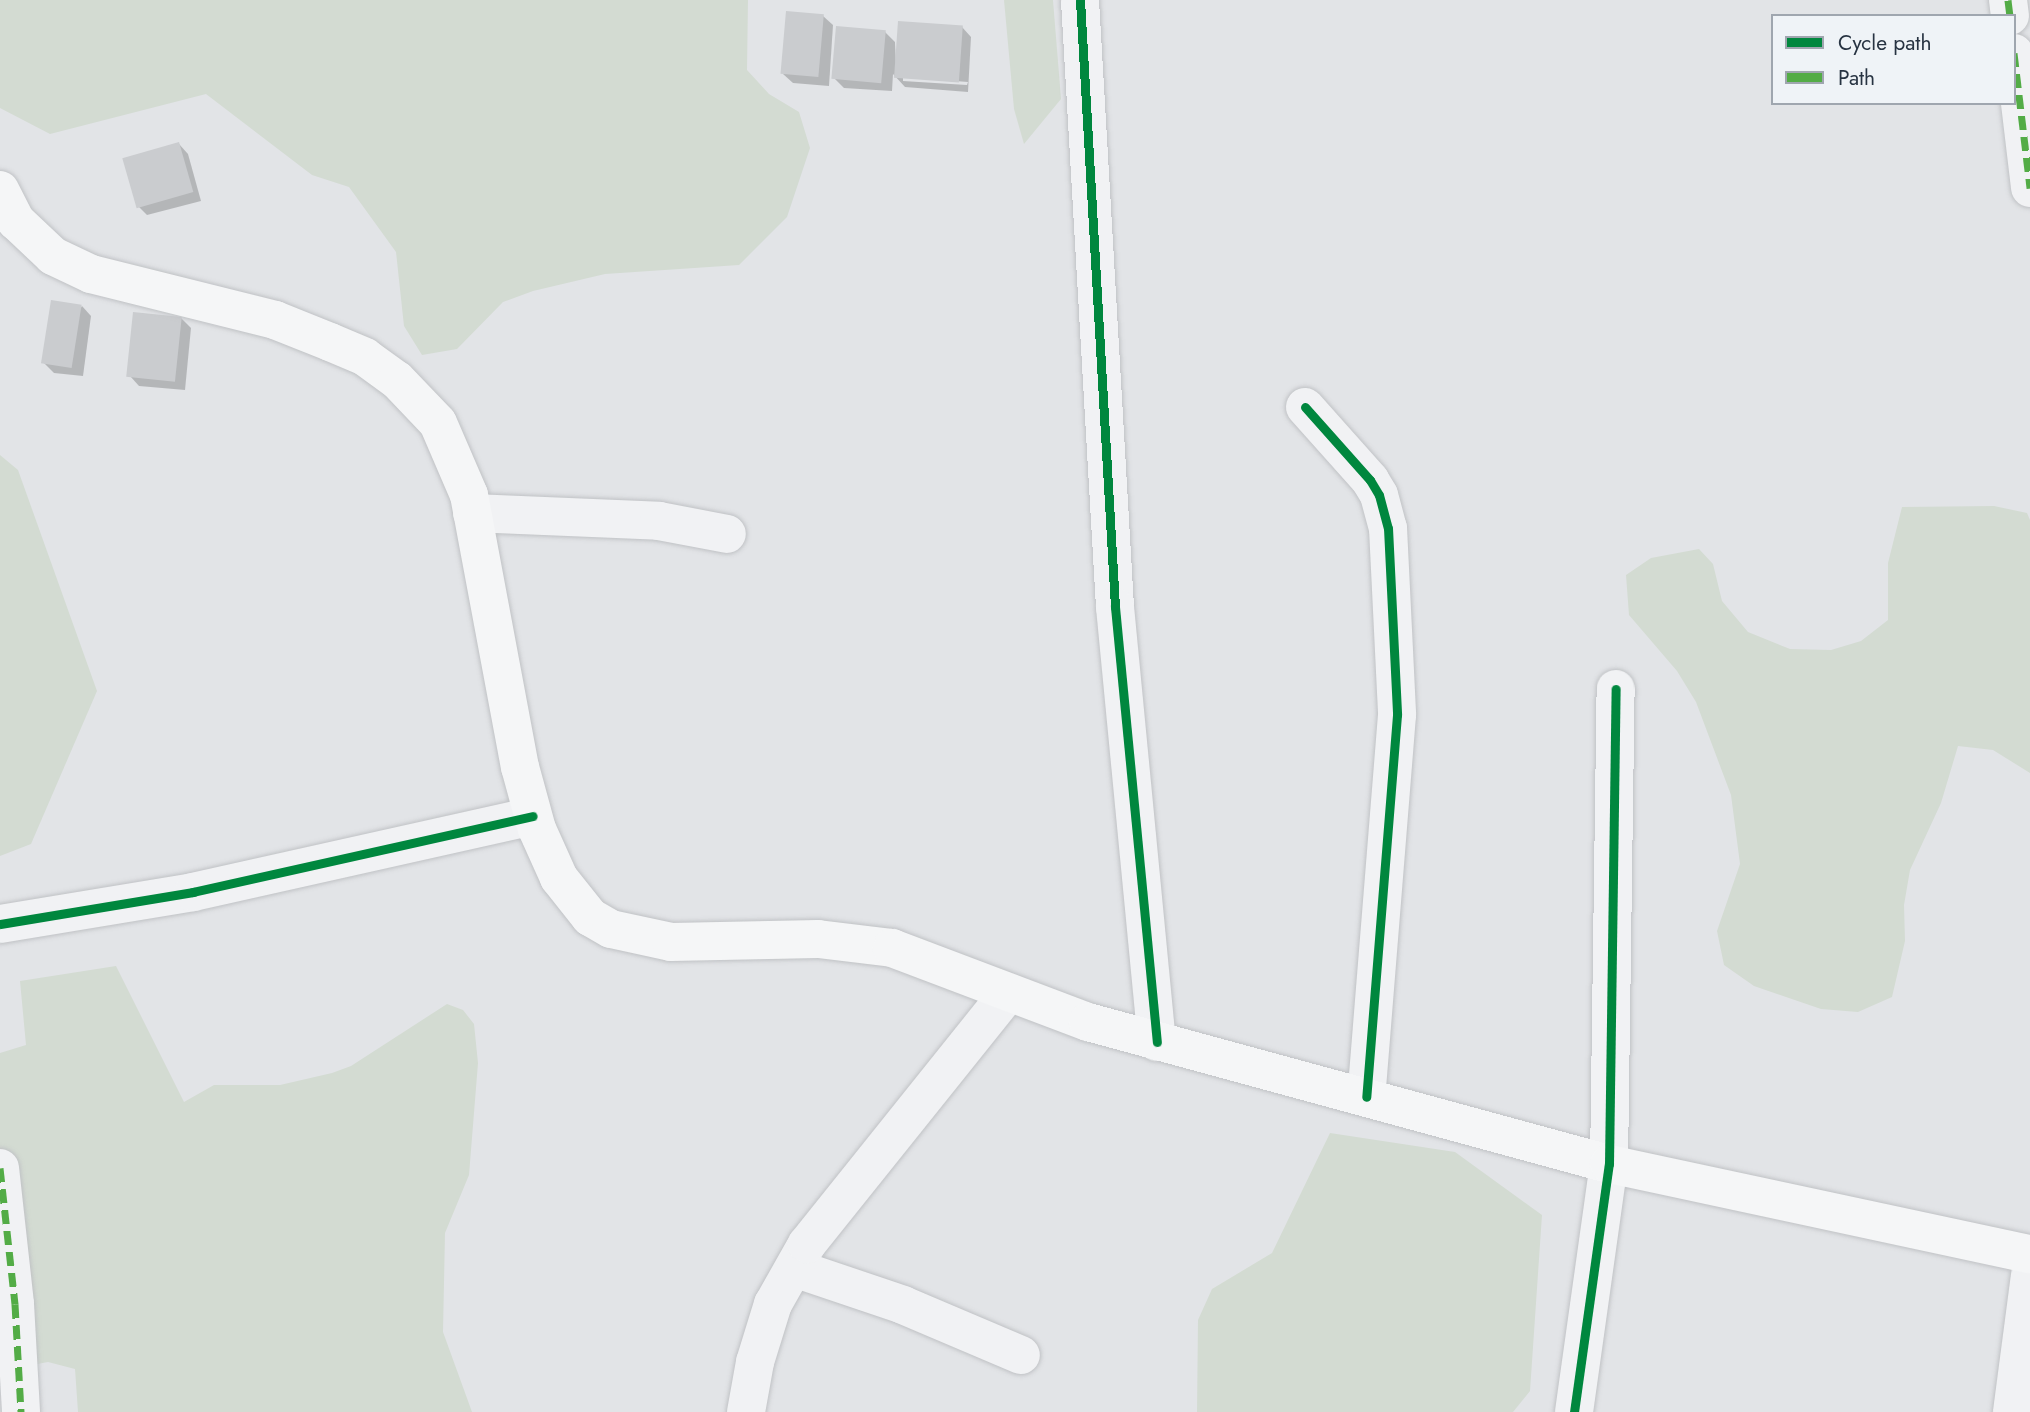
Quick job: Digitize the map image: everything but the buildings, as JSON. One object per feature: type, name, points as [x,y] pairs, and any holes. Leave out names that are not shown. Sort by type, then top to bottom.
[{"type":"main road","points":[[0,190],[16,221],[53,256],[91,274],[275,320],[375,365],[397,380],[438,423],[458,465],[472,513],[520,767],[533,816],[559,878],[590,917],[611,929],[671,942],[818,939],[892,948],[1008,993],[1157,1042],[1609,1164],[2030,1254]]},
{"type":"street","points":[[1080,0],[1115,607],[1157,1042]]},
{"type":"street","points":[[2016,70],[2030,188]]},
{"type":"street","points":[[1305,407],[1370,480],[1379,495],[1388,528],[1397,715],[1366,1097]]},
{"type":"street","points":[[472,513],[659,521],[727,534]]},
{"type":"street","points":[[1574,1412],[1609,1164],[1616,689]]},
{"type":"street","points":[[0,924],[193,892],[533,816]]},
{"type":"street","points":[[747,1412],[755,1362],[773,1304],[794,1268],[836,1205],[1008,993]]},
{"type":"street","points":[[0,1168],[15,1304],[21,1412]]},
{"type":"street","points":[[794,1268],[903,1305],[1021,1355]]},
{"type":"street","points":[[2012,1412],[2030,1276]]},
{"type":"shaded area","points":[[0,0],[748,0],[747,70],[769,94],[799,112],[810,148],[787,217],[739,265],[605,274],[533,291],[503,302],[457,349],[422,355],[404,326],[396,252],[349,187],[312,175],[206,94],[50,134],[0,108]]},
{"type":"shaded area","points":[[1004,0],[1053,0],[1061,99],[1024,144],[1014,109]]},
{"type":"shaded area","points":[[0,455],[18,470],[97,691],[31,844],[0,856]]},
{"type":"shaded area","points":[[1994,506],[2027,513],[2030,520],[2030,773],[1993,750],[1958,746],[1941,803],[1910,870],[1904,905],[1905,941],[1892,997],[1858,1012],[1821,1009],[1754,986],[1724,965],[1717,931],[1740,864],[1731,795],[1696,702],[1677,671],[1629,615],[1626,575],[1651,558],[1699,549],[1713,564],[1722,601],[1748,632],[1790,649],[1831,650],[1861,641],[1888,620],[1888,563],[1902,507]]},
{"type":"shaded area","points":[[116,966],[184,1102],[214,1085],[280,1085],[332,1073],[351,1066],[447,1004],[463,1010],[474,1024],[478,1063],[469,1175],[445,1233],[443,1332],[472,1412],[78,1412],[75,1369],[48,1362],[0,1371],[0,1053],[26,1045],[20,981]]},
{"type":"shaded area","points":[[1330,1133],[1455,1152],[1542,1215],[1530,1391],[1513,1412],[1197,1412],[1198,1320],[1212,1289],[1272,1253]]},
{"type":"marked path","points":[[2008,0],[2010,14]]},
{"type":"marked path","points":[[2016,70],[2030,188]]},
{"type":"marked path","points":[[0,1168],[15,1304],[21,1412]]},
{"type":"cycle path","points":[[1080,0],[1115,607],[1157,1042]]},
{"type":"cycle path","points":[[1305,407],[1370,480],[1379,495],[1388,528],[1397,715],[1366,1097]]},
{"type":"cycle path","points":[[1574,1412],[1609,1164],[1616,689]]},
{"type":"cycle path","points":[[0,924],[193,892],[533,816]]}]
